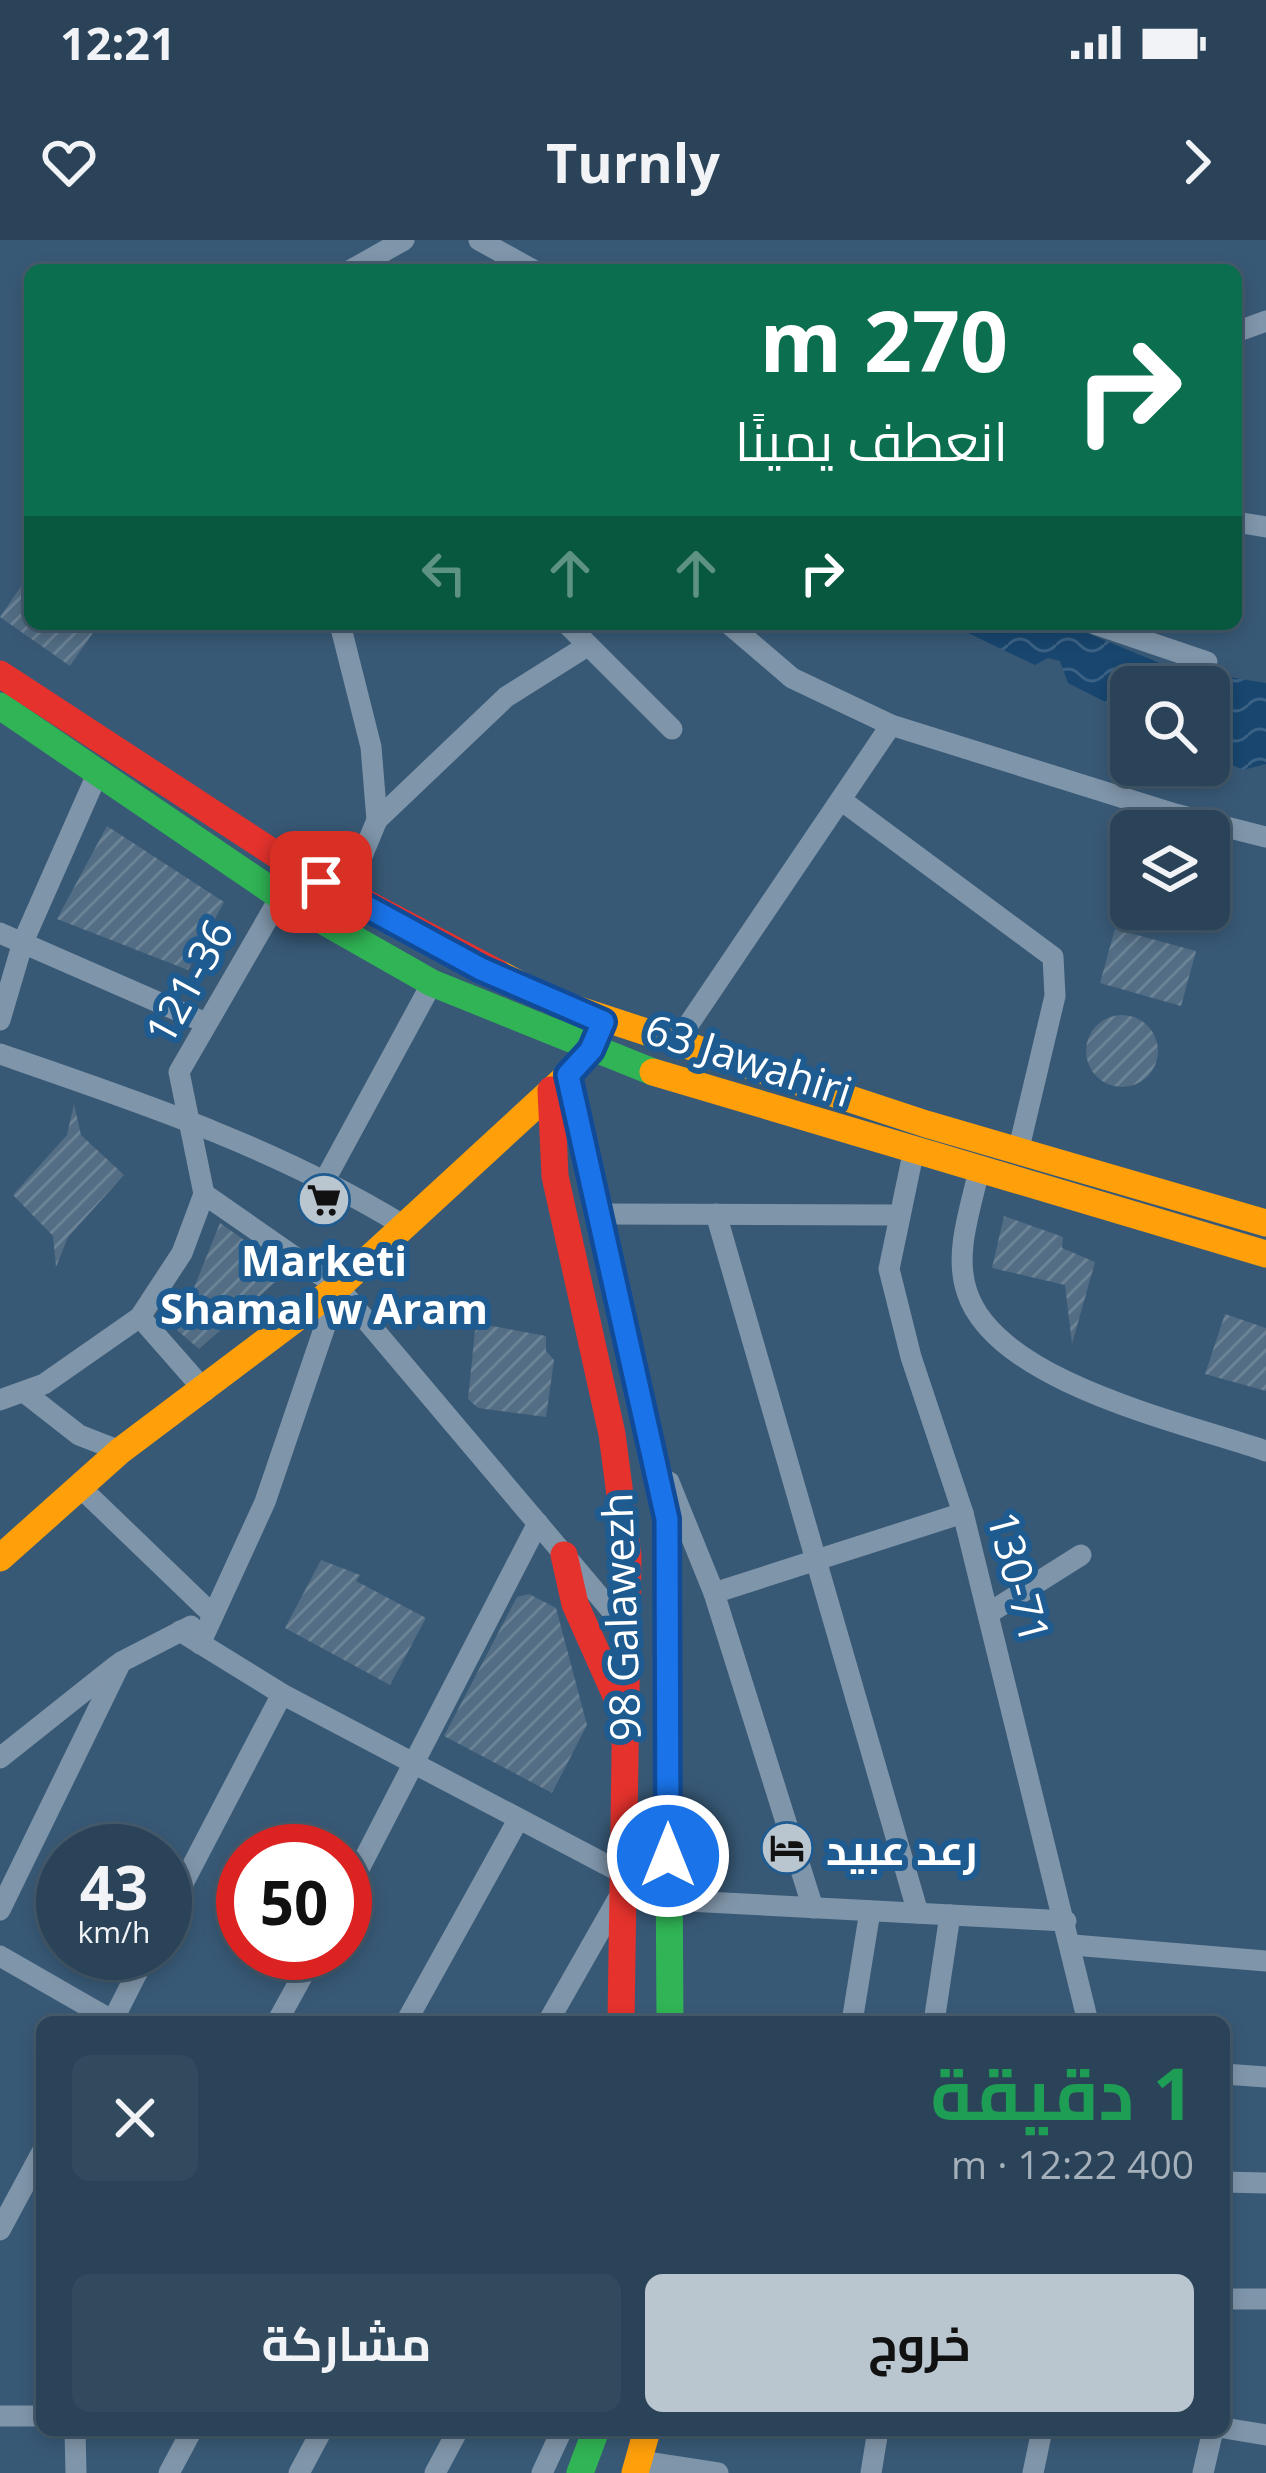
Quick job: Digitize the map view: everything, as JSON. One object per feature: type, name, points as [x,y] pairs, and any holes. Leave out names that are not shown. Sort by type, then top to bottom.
[{"type":"main road","name":"63 Jawahiri","points":[[0,674],[345,897],[481,969],[603,1022],[1018,1152],[1266,1223]]},
{"type":"main road","name":"63 Jawahiri","points":[[0,706],[281,897],[431,983],[591,1050],[978,1174],[1266,1254]]},
{"type":"main road","points":[[0,1558],[120,1451],[338,1287],[401,1224],[560,1083],[591,1050],[603,1022]]},
{"type":"main road","name":"98 Galawezh","points":[[560,1083],[601,1214],[667,1519],[670,2016]]},
{"type":"main road","name":"98 Galawezh","points":[[560,1083],[555,1176],[622,1496],[627,1629],[621,2016]]},
{"type":"main road","points":[[590,1330],[625,1321]]},
{"type":"main road","points":[[564,1555],[575,1604],[626,1726]]},
{"type":"main road","points":[[627,1629],[666,1634]]},
{"type":"main road","points":[[580,2473],[594,2436]]},
{"type":"main road","points":[[637,2467],[645,2436]]},
{"type":"street","points":[[362,264],[404,240]]},
{"type":"street","points":[[478,240],[522,264]]},
{"type":"street","points":[[342,630],[371,747],[377,820]]},
{"type":"street","points":[[572,630],[673,729]]},
{"type":"street","points":[[737,630],[792,678],[891,725],[1175,814],[1266,837]]},
{"type":"street","points":[[1113,630],[1208,662]]},
{"type":"street","points":[[345,897],[377,820],[506,698],[587,646]]},
{"type":"street","points":[[676,1043],[891,725]]},
{"type":"street","points":[[0,1020],[23,942],[99,770]]},
{"type":"street","points":[[841,800],[1053,957],[1055,996],[1018,1152]]},
{"type":"street","name":"121-36","points":[[204,1194],[179,1072],[297,868]]},
{"type":"street","points":[[0,932],[206,1023]]},
{"type":"street","points":[[326,1178],[431,983]]},
{"type":"street","points":[[0,1054],[189,1118],[326,1178],[401,1224]]},
{"type":"street","name":"130-71","points":[[913,1154],[889,1269],[911,1357],[963,1513],[1087,2016]]},
{"type":"street","points":[[978,1174],[962,1267],[967,1293],[1001,1344],[1051,1376],[1266,1451]]},
{"type":"street","points":[[0,1400],[24,1392],[140,1318],[182,1253],[204,1194],[338,1287],[627,1629]]},
{"type":"street","points":[[601,1214],[897,1215]]},
{"type":"street","points":[[716,1214],[918,1913]]},
{"type":"street","points":[[200,1645],[265,1502],[338,1287]]},
{"type":"street","points":[[140,1318],[205,1391]]},
{"type":"street","points":[[24,1392],[80,1435],[120,1451]]},
{"type":"street","points":[[652,1439],[714,1593],[813,1908]]},
{"type":"street","points":[[80,1487],[213,1616]]},
{"type":"street","points":[[714,1593],[963,1513]]},
{"type":"street","points":[[372,1845],[538,1523]]},
{"type":"street","points":[[989,1613],[1082,1555]]},
{"type":"street","points":[[0,1758],[121,1662],[213,1616]]},
{"type":"street","points":[[180,1630],[282,1694],[518,1820],[623,1882],[551,2016]]},
{"type":"street","points":[[0,1910],[121,1662]]},
{"type":"street","points":[[192,1866],[282,1694]]},
{"type":"street","points":[[409,2016],[518,1820]]},
{"type":"street","points":[[668,1900],[1066,1921]]},
{"type":"street","points":[[853,2016],[870,1911]]},
{"type":"street","points":[[935,2016],[950,1915]]},
{"type":"street","points":[[1073,1945],[1266,1961]]},
{"type":"street","points":[[0,1956],[103,2016]]},
{"type":"street","points":[[116,2016],[134,1980]]},
{"type":"street","points":[[280,2016],[300,1980]]},
{"type":"street","points":[[1230,2074],[1266,2077]]},
{"type":"street","points":[[0,2230],[36,2163]]},
{"type":"street","points":[[1230,2182],[1266,2183]]},
{"type":"street","points":[[1230,2299],[1266,2300]]},
{"type":"street","points":[[0,2416],[36,2416]]},
{"type":"street","points":[[1230,2429],[1266,2435]]},
{"type":"street","points":[[75,2436],[76,2473]]},
{"type":"street","points":[[169,2473],[189,2436]]},
{"type":"street","points":[[298,2473],[319,2436]]},
{"type":"street","points":[[435,2473],[455,2436]]},
{"type":"street","points":[[542,2473],[559,2436]]},
{"type":"street","points":[[871,2473],[877,2436]]},
{"type":"street","points":[[1033,2473],[1041,2436]]},
{"type":"street","points":[[1203,2473],[1212,2436]]},
{"type":"street","points":[[637,2467],[718,2473]]},
{"type":"water","points":[[962,630],[1080,630],[1167,666],[1110,666],[1110,704],[1068,683],[1060,661],[1048,658],[1035,665]]},
{"type":"water","points":[[1230,677],[1266,683],[1266,764],[1243,770],[1230,764]]},
{"type":"building","points":[[24,582],[24,630],[95,630],[70,666],[0,617]]},
{"type":"building","points":[[107,826],[224,902],[188,970],[57,919]]},
{"type":"building","points":[[1115,930],[1196,951],[1181,1006],[1100,983]]},
{"type":"building","points":[[1122,1015],[1148,1025],[1158,1051],[1148,1077],[1122,1087],[1096,1077],[1086,1051],[1096,1025]]},
{"type":"building","points":[[74,1104],[81,1135],[124,1175],[68,1237],[56,1267],[53,1236],[13,1195],[67,1135]]},
{"type":"building","points":[[1004,1216],[1063,1237],[1062,1248],[1095,1262],[1072,1344],[1065,1285],[992,1268]]},
{"type":"building","points":[[220,1223],[288,1271],[199,1349],[177,1330]]},
{"type":"building","points":[[1225,1314],[1266,1328],[1266,1391],[1205,1374]]},
{"type":"building","points":[[487,1325],[546,1336],[546,1351],[554,1360],[546,1417],[478,1408],[468,1399],[475,1331]]},
{"type":"building","points":[[321,1560],[360,1575],[356,1581],[426,1618],[390,1685],[285,1628]]},
{"type":"building","points":[[529,1594],[556,1608],[587,1725],[552,1793],[444,1736],[517,1597]]},
{"type":"traffic: fast","points":[[0,706],[281,897],[432,983],[653,1072]]},
{"type":"traffic: fast","points":[[667,1523],[670,2016]]},
{"type":"traffic: fast","points":[[580,2473],[594,2436]]},
{"type":"traffic: slow","points":[[498,973],[549,1000],[926,1124],[1266,1223]]},
{"type":"traffic: slow","points":[[653,1072],[1266,1254]]},
{"type":"traffic: slow","points":[[0,1558],[120,1451],[338,1287],[562,1081]]},
{"type":"traffic: slow","points":[[635,2473],[645,2436]]},
{"type":"traffic: jam","points":[[0,674],[286,861],[498,973]]},
{"type":"traffic: jam","points":[[568,1075],[667,1523]]},
{"type":"traffic: jam","points":[[551,1090],[555,1176],[612,1434],[628,1556],[621,2016]]},
{"type":"traffic: jam","points":[[564,1555],[575,1604],[620,1705]]},
{"type":"place","name":"Marketi Shamal w Aram","points":[[324,1200]]},
{"type":"place","name":"رعد عبيد","points":[[787,1848]]},
{"type":"route","points":[[321,882],[481,969],[603,1022],[591,1050],[568,1075],[667,1519],[668,1856]]}]
